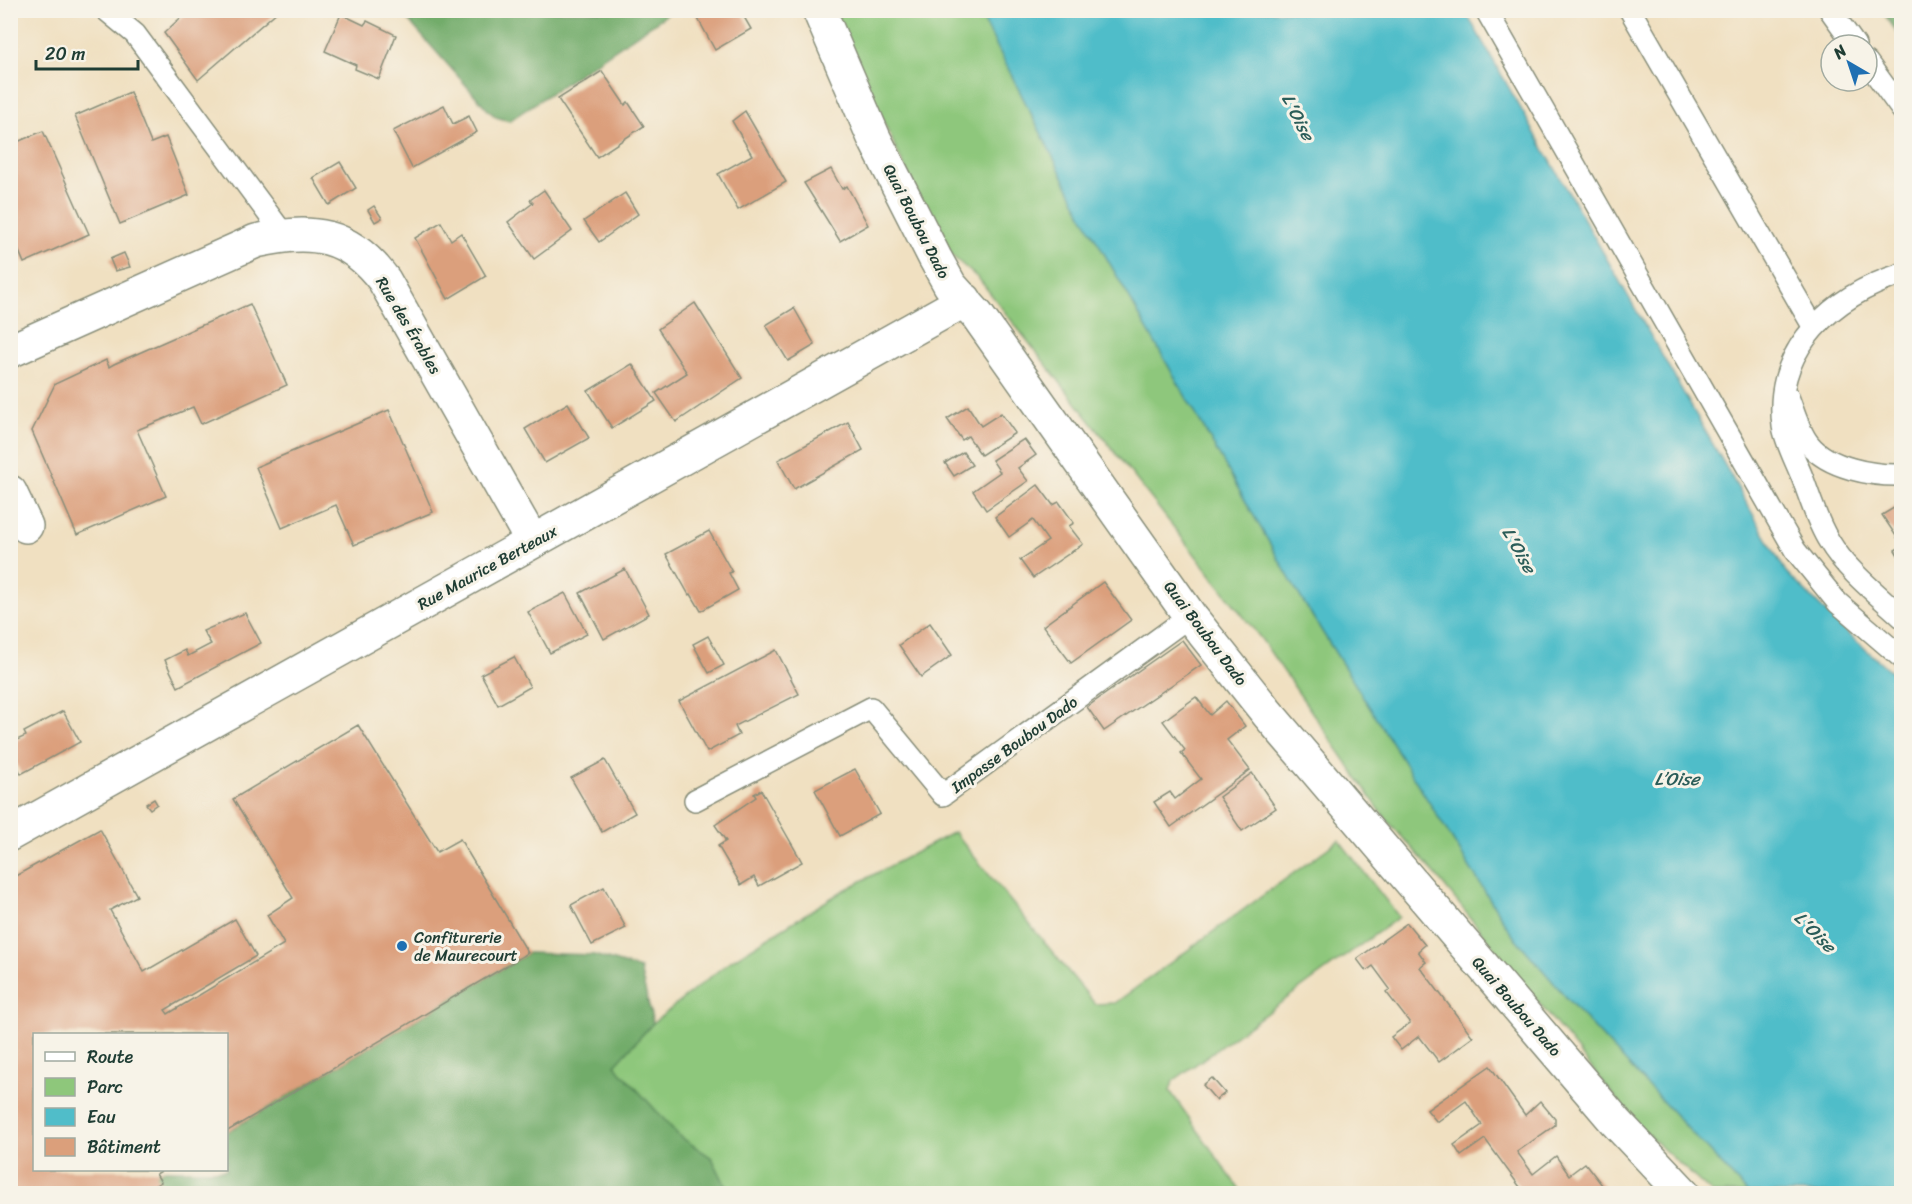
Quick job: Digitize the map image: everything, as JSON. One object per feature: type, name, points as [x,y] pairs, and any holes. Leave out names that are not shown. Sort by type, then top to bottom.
[{"type":"street","name":"Quai Boubou Dado","points":[[819,10],[874,138],[950,285],[965,300],[1191,616],[1298,750],[1616,1122],[1680,1193]]},
{"type":"street","name":"Rue des Érables","points":[[10,351],[256,241],[284,234],[310,234],[336,240],[363,255],[375,268],[425,350],[532,542]]},
{"type":"street","name":"Rue Maurice Berteaux","points":[[10,834],[965,300]]},
{"type":"street","points":[[10,492],[26,526]]},
{"type":"lane","points":[[106,10],[142,43],[284,234]]},
{"type":"lane","points":[[1486,10],[1795,550],[1838,603],[1902,658]]},
{"type":"lane","points":[[1630,10],[1813,326]]},
{"type":"lane","points":[[1830,10],[1846,33]]},
{"type":"lane","points":[[1879,78],[1902,110]]},
{"type":"lane","points":[[1902,274],[1882,280],[1843,302],[1813,326],[1792,357],[1785,388],[1783,427],[1829,541],[1857,574],[1902,617]]},
{"type":"lane","points":[[1785,388],[1808,443],[1820,456],[1845,466],[1902,475]]},
{"type":"lane","name":"Impasse Boubou Dado","points":[[695,800],[871,708],[943,795],[1191,616]]},
{"type":"green space","points":[[400,11],[672,11],[509,121],[496,117],[488,110]]},
{"type":"green space","points":[[835,11],[979,11],[1085,220],[1298,593],[1511,933],[1579,1012],[1748,1193],[1712,1193],[1640,1128],[1430,868],[1385,818],[1262,640],[979,279],[942,247],[866,84]]},
{"type":"green space","points":[[1882,11],[1901,11],[1901,38]]},
{"type":"green space","points":[[954,832],[1095,1004],[1115,1003],[1339,840],[1399,917],[1173,1081],[1170,1091],[1242,1193],[729,1193],[712,1158],[679,1136],[614,1065],[653,1023],[729,962],[841,892]]},
{"type":"green space","points":[[528,953],[594,955],[640,969],[653,1023],[615,1065],[679,1136],[712,1158],[729,1193],[141,1194],[156,1174],[161,1171],[228,1171],[228,1131]]},
{"type":"water","name":"L’Oise","points":[[979,11],[1465,11],[1786,572],[1846,632],[1901,680],[1901,1193],[1748,1193],[1579,1012],[1511,933],[1298,593],[1085,220]]},
{"type":"building","points":[[189,10],[279,10],[198,80],[164,33]]},
{"type":"building","points":[[703,10],[740,10],[751,29],[715,50],[696,15]]},
{"type":"building","points":[[341,14],[364,25],[367,21],[396,35],[379,79],[355,69],[356,65],[325,51]]},
{"type":"building","points":[[602,71],[625,105],[628,102],[644,126],[597,157],[558,99]]},
{"type":"building","points":[[130,92],[151,143],[166,137],[189,195],[120,224],[75,116]]},
{"type":"building","points":[[444,105],[453,124],[469,116],[477,132],[412,168],[393,131]]},
{"type":"building","points":[[745,111],[786,182],[738,210],[718,174],[752,155],[732,121]]},
{"type":"building","points":[[43,131],[89,234],[24,263],[10,230],[10,145]]},
{"type":"building","points":[[340,162],[356,188],[329,205],[313,178]]},
{"type":"building","points":[[831,169],[842,189],[847,186],[868,225],[840,241],[804,183]]},
{"type":"building","points":[[544,190],[572,231],[534,259],[508,222],[533,203],[530,200]]},
{"type":"building","points":[[625,193],[638,214],[599,242],[584,221]]},
{"type":"building","points":[[374,206],[382,218],[375,222],[368,210]]},
{"type":"building","points":[[441,222],[451,240],[461,233],[486,276],[448,299],[415,238]]},
{"type":"building","points":[[124,253],[130,267],[115,271],[110,259]]},
{"type":"building","points":[[695,303],[742,378],[676,422],[656,393],[687,373],[658,329]]},
{"type":"building","points":[[250,304],[287,385],[201,424],[193,407],[137,430],[166,496],[77,535],[32,431],[55,384],[106,360],[109,367]]},
{"type":"building","points":[[794,308],[815,345],[788,361],[766,325]]},
{"type":"building","points":[[632,364],[656,401],[612,428],[588,391]]},
{"type":"building","points":[[568,403],[589,438],[545,463],[525,429]]},
{"type":"building","points":[[968,406],[981,426],[1001,413],[1015,433],[981,455],[968,436],[962,440],[947,419]]},
{"type":"building","points":[[389,410],[433,512],[354,545],[336,505],[282,528],[256,467]]},
{"type":"building","points":[[848,422],[863,450],[794,489],[778,460]]},
{"type":"building","points":[[1024,439],[1036,455],[1018,468],[1028,481],[986,510],[973,491],[1000,472],[992,460]]},
{"type":"building","points":[[963,452],[972,465],[954,476],[945,463]]},
{"type":"building","points":[[1038,485],[1053,505],[1059,502],[1074,523],[1069,526],[1083,544],[1033,578],[1020,560],[1048,541],[1033,520],[1009,537],[995,517]]},
{"type":"building","points":[[1902,503],[1902,537],[1898,539],[1882,515]]},
{"type":"building","points":[[709,531],[732,572],[729,573],[738,590],[701,611],[691,594],[689,595],[666,554]]},
{"type":"building","points":[[1902,546],[1902,562],[1895,550]]},
{"type":"building","points":[[625,569],[649,614],[604,639],[580,593]]},
{"type":"building","points":[[1103,582],[1131,620],[1071,663],[1043,626]]},
{"type":"building","points":[[565,593],[587,634],[550,653],[528,612]]},
{"type":"building","points":[[245,613],[261,643],[178,687],[165,660],[185,650],[188,656],[211,644],[203,631]]},
{"type":"building","points":[[930,623],[952,655],[921,677],[899,645]]},
{"type":"building","points":[[708,636],[724,665],[709,673],[693,644]]},
{"type":"building","points":[[1182,640],[1201,665],[1104,731],[1087,707]]},
{"type":"building","points":[[776,650],[799,694],[735,726],[739,735],[707,752],[679,701]]},
{"type":"building","points":[[514,657],[530,687],[498,705],[481,674]]},
{"type":"building","points":[[1196,697],[1210,715],[1226,701],[1245,726],[1227,740],[1250,770],[1171,827],[1154,802],[1170,792],[1175,799],[1201,779],[1181,753],[1185,750],[1163,721]]},
{"type":"building","points":[[63,711],[80,742],[21,774],[10,751],[10,743],[26,736],[24,732]]},
{"type":"building","name":"Confiturerie de Maurecourt","points":[[358,725],[437,852],[460,839],[528,953],[228,1131],[228,1033],[33,1033],[33,1171],[161,1171],[156,1174],[161,1182],[141,1194],[10,1194],[10,879],[100,829],[137,896],[110,910],[144,972],[235,919],[256,956],[165,1010],[168,1014],[284,944],[267,915],[293,898],[233,799]]},
{"type":"building","points":[[605,760],[635,813],[602,832],[571,778]]},
{"type":"building","points":[[855,769],[880,814],[840,836],[815,790]]},
{"type":"building","points":[[1252,773],[1276,808],[1242,831],[1219,797]]},
{"type":"building","points":[[761,790],[802,862],[759,886],[754,877],[741,885],[718,846],[726,841],[715,825],[756,797],[754,794]]},
{"type":"building","points":[[154,799],[157,804],[150,809],[146,804]]},
{"type":"building","points":[[604,887],[626,928],[592,945],[571,905]]},
{"type":"building","points":[[1407,923],[1425,945],[1418,951],[1426,962],[1420,967],[1473,1037],[1439,1062],[1419,1036],[1401,1050],[1391,1037],[1410,1023],[1386,992],[1390,989],[1373,966],[1366,971],[1357,959]]},
{"type":"building","points":[[1490,1066],[1525,1115],[1540,1101],[1555,1119],[1555,1125],[1517,1152],[1533,1174],[1556,1156],[1569,1175],[1585,1163],[1609,1194],[1525,1194],[1485,1139],[1461,1156],[1454,1145],[1482,1125],[1466,1101],[1437,1122],[1427,1110]]},
{"type":"building","points":[[1212,1078],[1225,1093],[1216,1100],[1203,1085]]},
{"type":"place","name":"Confiturerie de Maurecourt","points":[[402,946]]},
{"type":"water label","name":"L'Oise","points":[[1298,117]]},
{"type":"water label","name":"L'Oise","points":[[1519,550]]},
{"type":"water label","name":"L'Oise","points":[[1815,932]]}]
